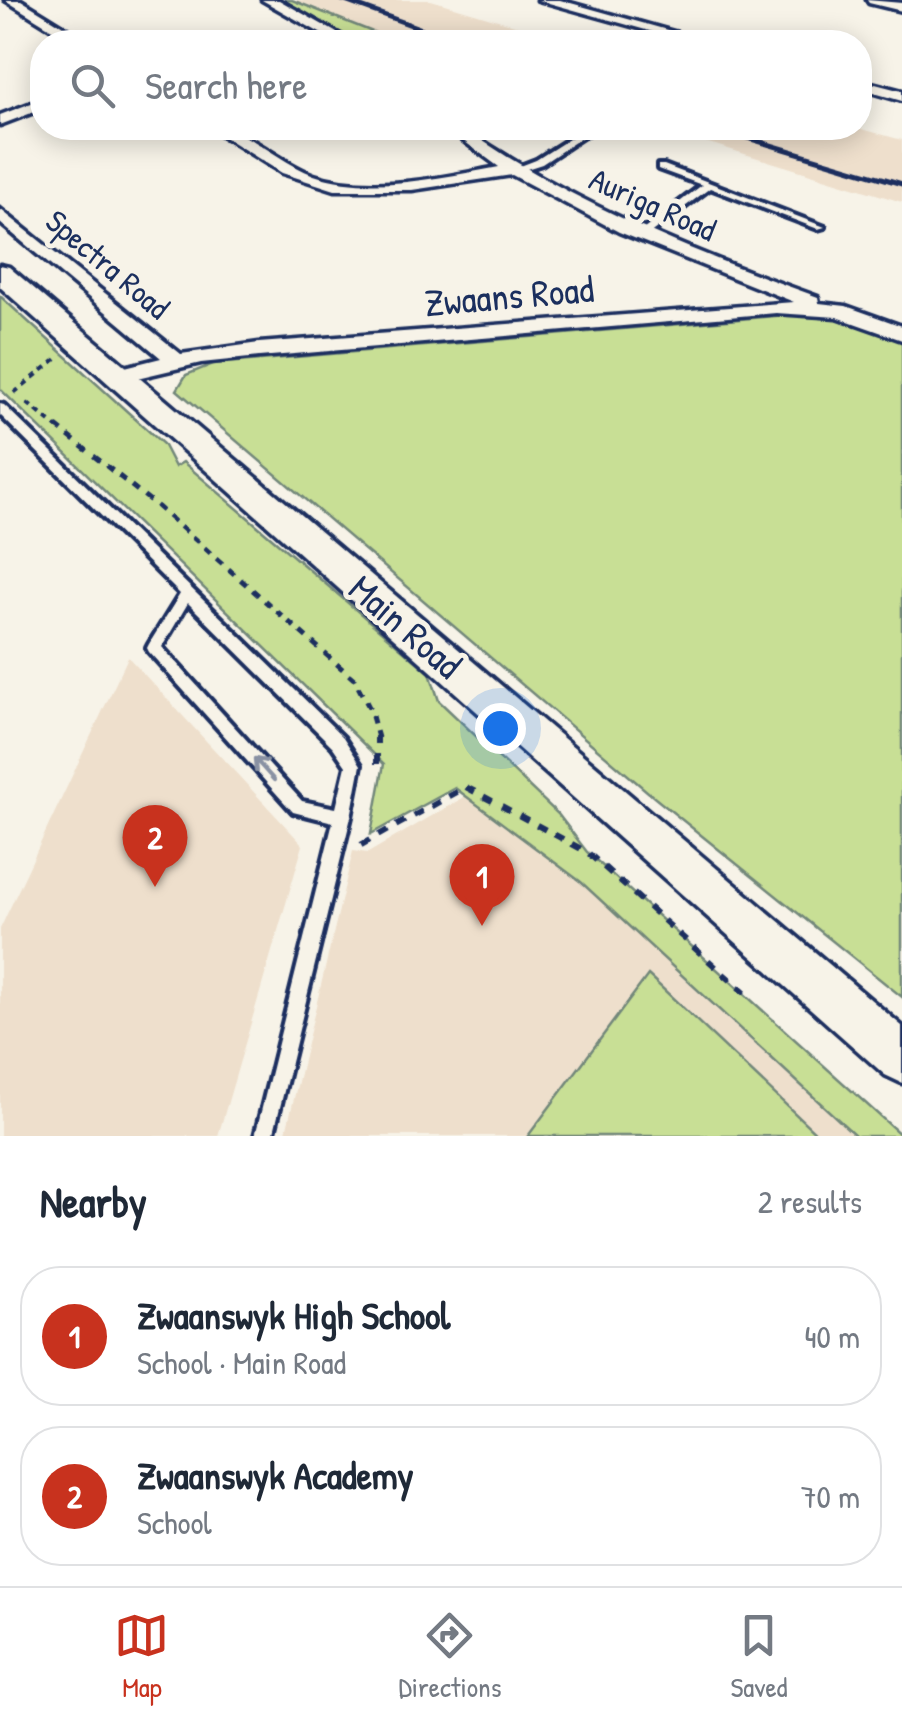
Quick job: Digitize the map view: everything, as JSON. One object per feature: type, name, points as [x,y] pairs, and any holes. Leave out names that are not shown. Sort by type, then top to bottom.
[{"type":"main road","name":"Main Road","points":[[0,273],[902,1058]]},
{"type":"street","points":[[17,3],[37,0]]},
{"type":"street","points":[[269,0],[324,30]]},
{"type":"street","points":[[545,0],[658,30]]},
{"type":"street","points":[[602,15],[620,0]]},
{"type":"street","points":[[874,0],[902,6]]},
{"type":"street","points":[[17,3],[62,30]]},
{"type":"street","points":[[872,88],[902,96]]},
{"type":"street","points":[[0,120],[30,109]]},
{"type":"street","points":[[240,140],[304,176],[332,184],[394,184],[512,170]]},
{"type":"street","name":"Auriga Road","points":[[471,140],[512,170],[642,235],[839,311]]},
{"type":"street","name":"Spectra Road","points":[[0,214],[177,361]]},
{"type":"street","name":"Zwaans Road","points":[[120,375],[177,361],[260,350],[776,308],[839,311],[902,333]]},
{"type":"lane","points":[[512,170],[539,162],[573,140]]},
{"type":"lane","points":[[661,167],[821,228]]},
{"type":"lane","points":[[642,235],[707,186]]},
{"type":"lane","points":[[0,408],[348,754],[354,772],[264,1136]]},
{"type":"lane","points":[[188,592],[154,648],[298,807],[343,818]]},
{"type":"path","points":[[14,393],[63,353]]},
{"type":"path","points":[[0,383],[158,507],[354,679],[373,716],[380,750],[376,769]]},
{"type":"path","points":[[366,826],[362,846],[466,787],[588,852],[745,994]]},
{"type":"shaded area","points":[[292,0],[431,0],[531,30],[368,30]]},
{"type":"shaded area","points":[[872,132],[902,140],[902,202],[699,140],[872,140]]},
{"type":"shaded area","points":[[128,657],[303,845],[218,1136],[0,1136],[0,929]]},
{"type":"shaded area","points":[[466,796],[581,882],[856,1136],[285,1136],[353,851],[368,853]]},
{"type":"green space","points":[[280,0],[292,0],[368,30],[335,30]]},
{"type":"green space","points":[[0,296],[163,444],[175,467],[183,462],[430,673],[439,701],[558,814],[587,852],[902,1136],[856,1136],[581,882],[455,788],[371,834],[384,764],[0,389]]},
{"type":"green space","points":[[787,315],[847,320],[902,340],[902,997],[655,798],[177,390],[186,375],[213,364]]},
{"type":"green space","points":[[648,975],[662,988],[819,1136],[528,1136]]},
{"type":"railway","points":[[342,0],[425,30]]},
{"type":"railway","points":[[754,140],[902,184]]},
{"type":"place","name":"Zwaanswyk Academy","points":[[155,887]]},
{"type":"place","name":"Zwaanswyk High School","points":[[482,926]]}]
